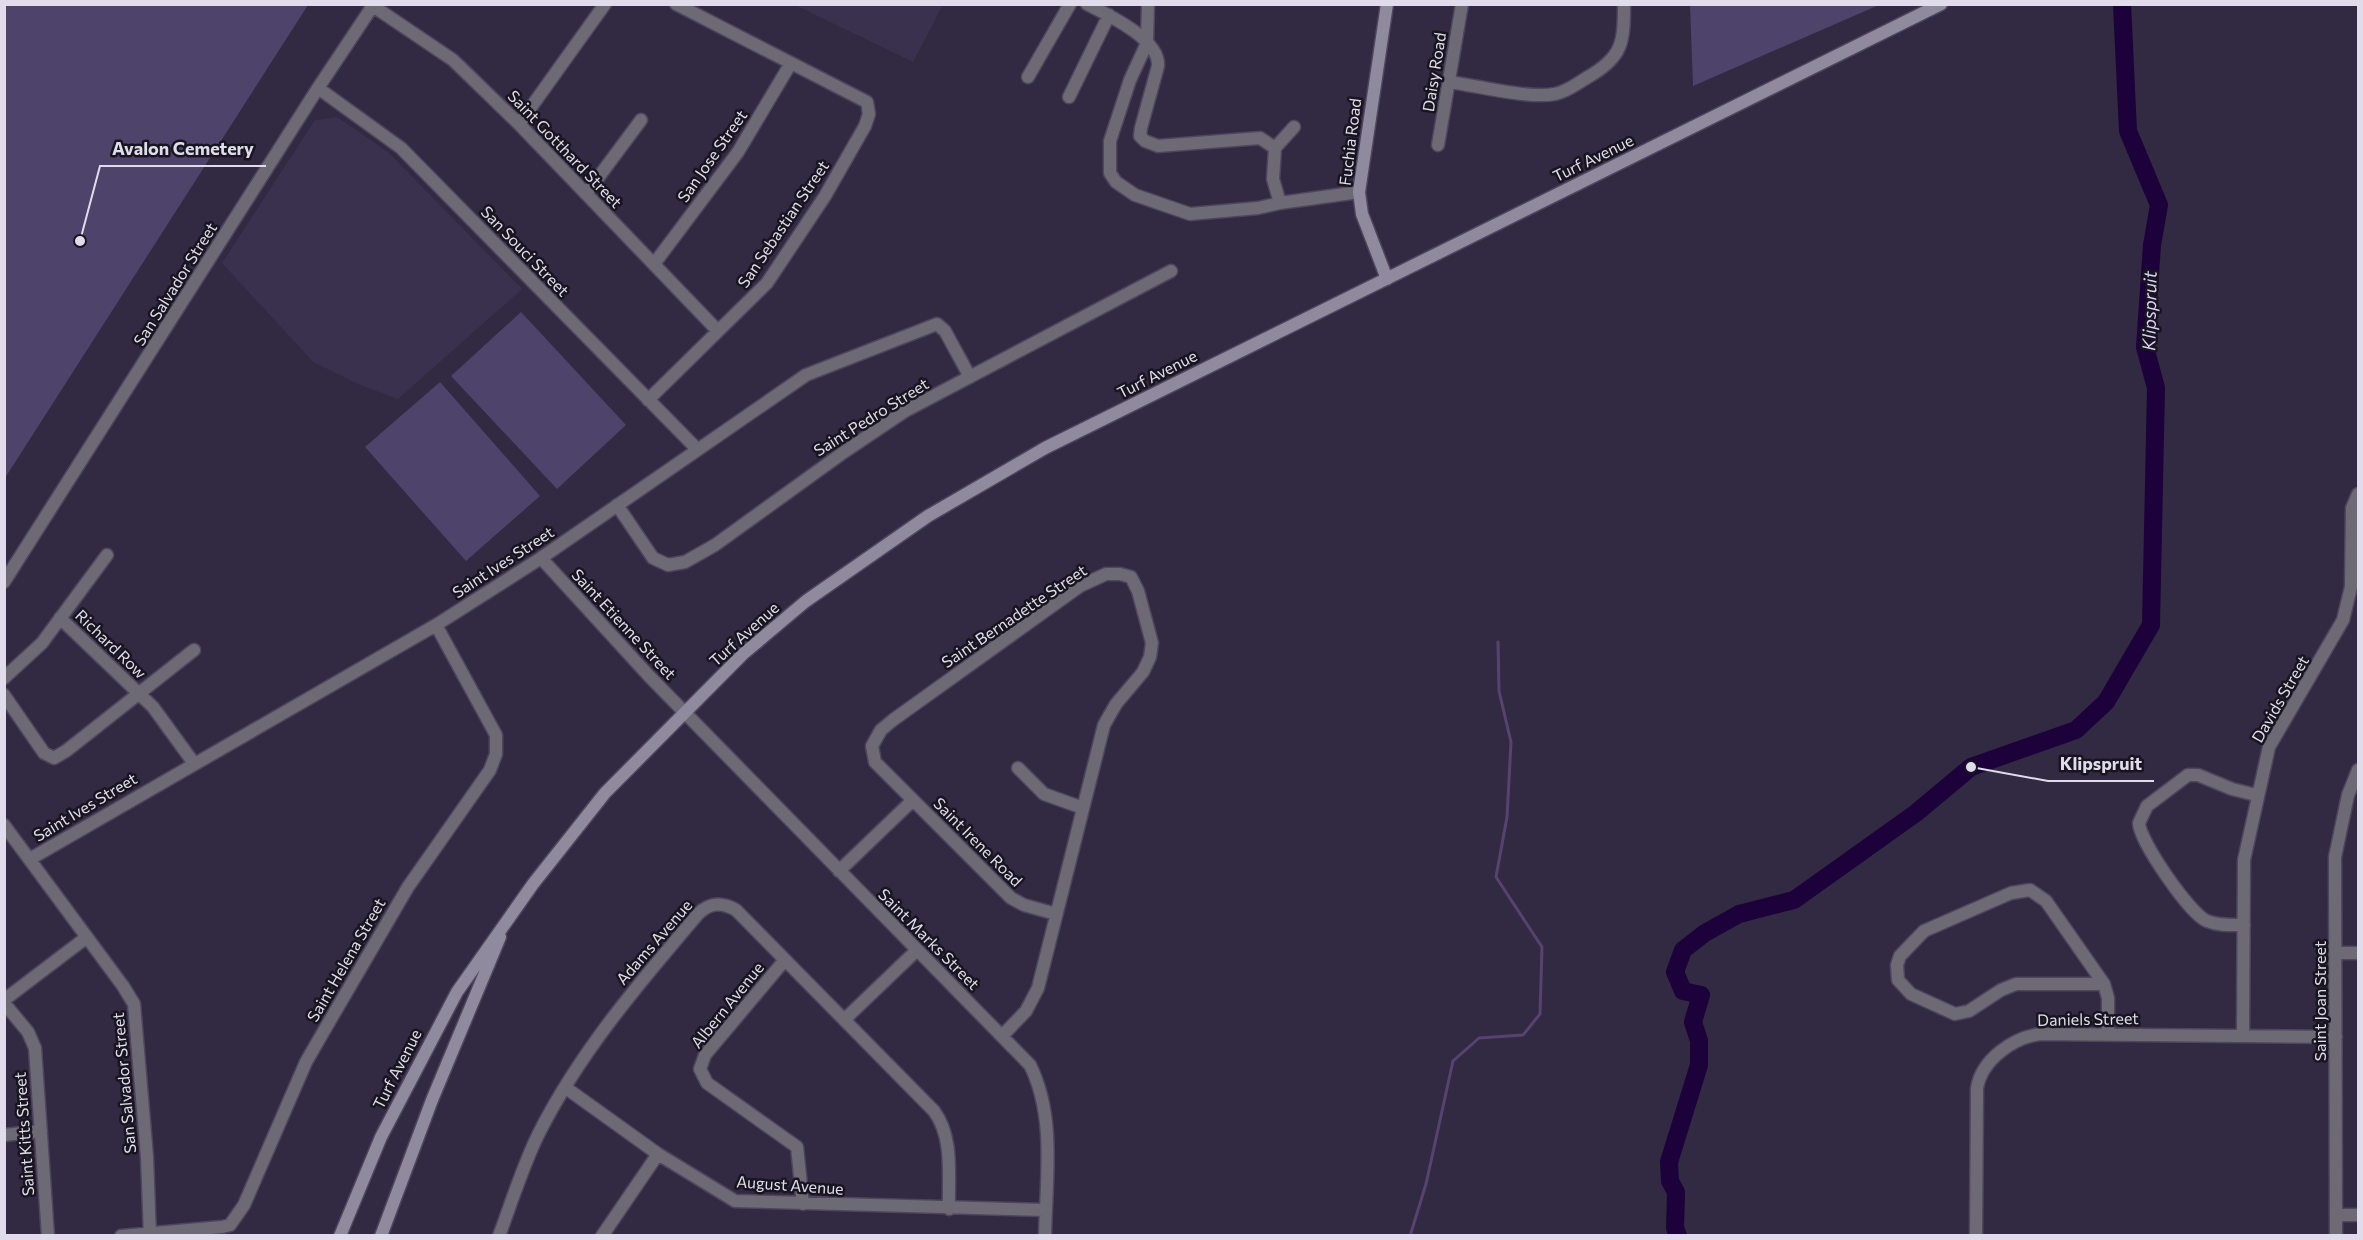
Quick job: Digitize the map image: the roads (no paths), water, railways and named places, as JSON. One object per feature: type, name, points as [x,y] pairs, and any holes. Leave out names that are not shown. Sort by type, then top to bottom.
[{"type":"main road","name":"Fuchia Road","points":[[1387,4],[1359,192],[1362,214],[1387,279]]},
{"type":"main road","name":"Turf Avenue","points":[[340,1236],[381,1137],[425,1048],[480,957],[503,930],[533,884],[605,793],[743,654],[806,601],[928,516],[1045,448],[1941,4]]},
{"type":"main road","name":"Turf Avenue","points":[[381,1236],[432,1100],[503,930]]},
{"type":"street","points":[[519,124],[605,4]]},
{"type":"street","points":[[676,4],[790,63]]},
{"type":"street","points":[[1028,77],[1070,4]]},
{"type":"street","points":[[1087,4],[1109,15],[1148,43],[1158,56],[1159,63],[1141,128],[1142,138],[1158,146],[1260,138],[1275,148]]},
{"type":"street","points":[[1148,4],[1148,43],[1131,80],[1110,141],[1110,173],[1116,182],[1135,195],[1190,214],[1258,208],[1359,192]]},
{"type":"street","name":"Daisy Road","points":[[1438,145],[1462,4]]},
{"type":"street","points":[[1450,82],[1530,94],[1560,93],[1600,70],[1618,53],[1624,34],[1624,4]]},
{"type":"street","name":"Saint Gotthard Street","points":[[374,5],[453,60],[519,124],[718,332]]},
{"type":"street","name":"San Salvador Street","points":[[4,582],[318,87],[374,5]]},
{"type":"street","points":[[1070,97],[1109,15]]},
{"type":"street","name":"San Sebastian Street","points":[[648,400],[767,283],[825,196],[865,126],[868,114],[867,102],[790,63]]},
{"type":"street","name":"San Jose Street","points":[[654,264],[738,152],[790,63]]},
{"type":"street","name":"San Souci Street","points":[[318,87],[401,147],[697,449]]},
{"type":"street","points":[[586,194],[641,120]]},
{"type":"street","points":[[1280,203],[1273,179],[1275,148],[1294,127]]},
{"type":"street","name":"Saint Pedro Street","points":[[617,505],[653,558],[668,565],[685,562],[728,537],[893,419],[1171,271]]},
{"type":"street","name":"Saint Ives Street","points":[[30,859],[193,762],[436,625],[541,558],[697,449],[813,372],[931,325],[943,327],[970,377]]},
{"type":"street","name":"Davids Street","points":[[2243,1035],[2244,860],[2256,795],[2269,747],[2343,620],[2351,587],[2352,508],[2358,494]]},
{"type":"street","name":"Richard Row","points":[[4,678],[30,656],[107,555]]},
{"type":"street","name":"Saint Etienne Street","points":[[541,558],[684,712]]},
{"type":"street","name":"Saint Bernadette Street","points":[[914,800],[875,762],[872,746],[881,730],[1080,586],[1106,574],[1120,573],[1131,578],[1138,591],[1152,643],[1150,657],[1143,672],[1116,704],[1104,725],[1033,1000],[1002,1035]]},
{"type":"street","name":"Richard Row","points":[[60,618],[161,716],[193,762]]},
{"type":"street","name":"Saint Helena Street","points":[[121,1236],[150,1235],[230,1225],[239,1213],[306,1062],[408,887],[490,770],[496,754],[496,735],[436,625]]},
{"type":"street","name":"Richard Row","points":[[4,695],[50,758],[66,751],[194,650]]},
{"type":"street","name":"Saint Marks Street","points":[[684,712],[1030,1065],[1043,1096],[1047,1131],[1045,1236]]},
{"type":"street","points":[[1018,768],[1044,794],[1083,808]]},
{"type":"street","name":"Saint Joan Street","points":[[2336,1236],[2335,857],[2348,795],[2358,770]]},
{"type":"street","points":[[2244,925],[2217,924],[2200,917],[2145,841],[2139,823],[2147,806],[2188,775],[2198,775],[2232,789],[2256,795]]},
{"type":"street","points":[[839,871],[914,800]]},
{"type":"street","name":"Saint Irene Road","points":[[914,800],[1011,898],[1024,906],[1056,914]]},
{"type":"street","name":"San Salvador Street","points":[[4,825],[127,991],[136,1013],[147,1157],[150,1235]]},
{"type":"street","points":[[2104,984],[2016,984],[2001,990],[1969,1011],[1955,1014],[1905,990],[1898,980],[1897,965],[1912,940],[1924,931],[2011,893],[2030,890],[2046,901],[2104,984],[2108,998],[2108,1034]]},
{"type":"street","name":"Adams Avenue","points":[[499,1236],[535,1142],[566,1088],[629,995],[703,909],[720,904],[736,910],[934,1111],[943,1125],[947,1140],[949,1209]]},
{"type":"street","points":[[4,1002],[87,937]]},
{"type":"street","points":[[845,1019],[916,951]]},
{"type":"street","points":[[2336,953],[2358,953]]},
{"type":"street","name":"Albern Avenue","points":[[784,961],[705,1055],[700,1069],[706,1083],[797,1147],[803,1204]]},
{"type":"street","name":"Saint Kitts Street","points":[[4,1002],[28,1032],[35,1048],[48,1236]]},
{"type":"street","name":"Daniels Street","points":[[1976,1236],[1976,1096],[1981,1072],[2011,1044],[2032,1035],[2336,1037]]},
{"type":"street","name":"August Avenue","points":[[566,1088],[658,1154],[735,1201],[949,1209],[1046,1210]]},
{"type":"street","points":[[4,1136],[40,1131]]},
{"type":"street","points":[[602,1236],[658,1154]]},
{"type":"street","points":[[2336,1215],[2358,1215]]},
{"type":"waterway","name":"Klipspruit","points":[[1678,1236],[1675,1228],[1676,1192],[1670,1181],[1669,1162],[1699,1065],[1699,1041],[1693,1022],[1701,995],[1683,991],[1675,972],[1683,950],[1705,933],[1739,914],[1794,900],[1916,813],[1971,767],[2076,730],[2106,702],[2151,625],[2156,388],[2145,347],[2152,245],[2159,205],[2128,131],[2122,4]]},
{"type":"waterway","points":[[1410,1236],[1426,1184],[1453,1061],[1479,1038],[1523,1035],[1540,1014],[1542,947],[1496,877],[1507,817],[1511,742],[1499,691],[1498,642]]},
{"type":"place","name":"Avalon Cemetery","points":[[80,241]]},
{"type":"place","name":"Klipspruit","points":[[1971,767]]}]
